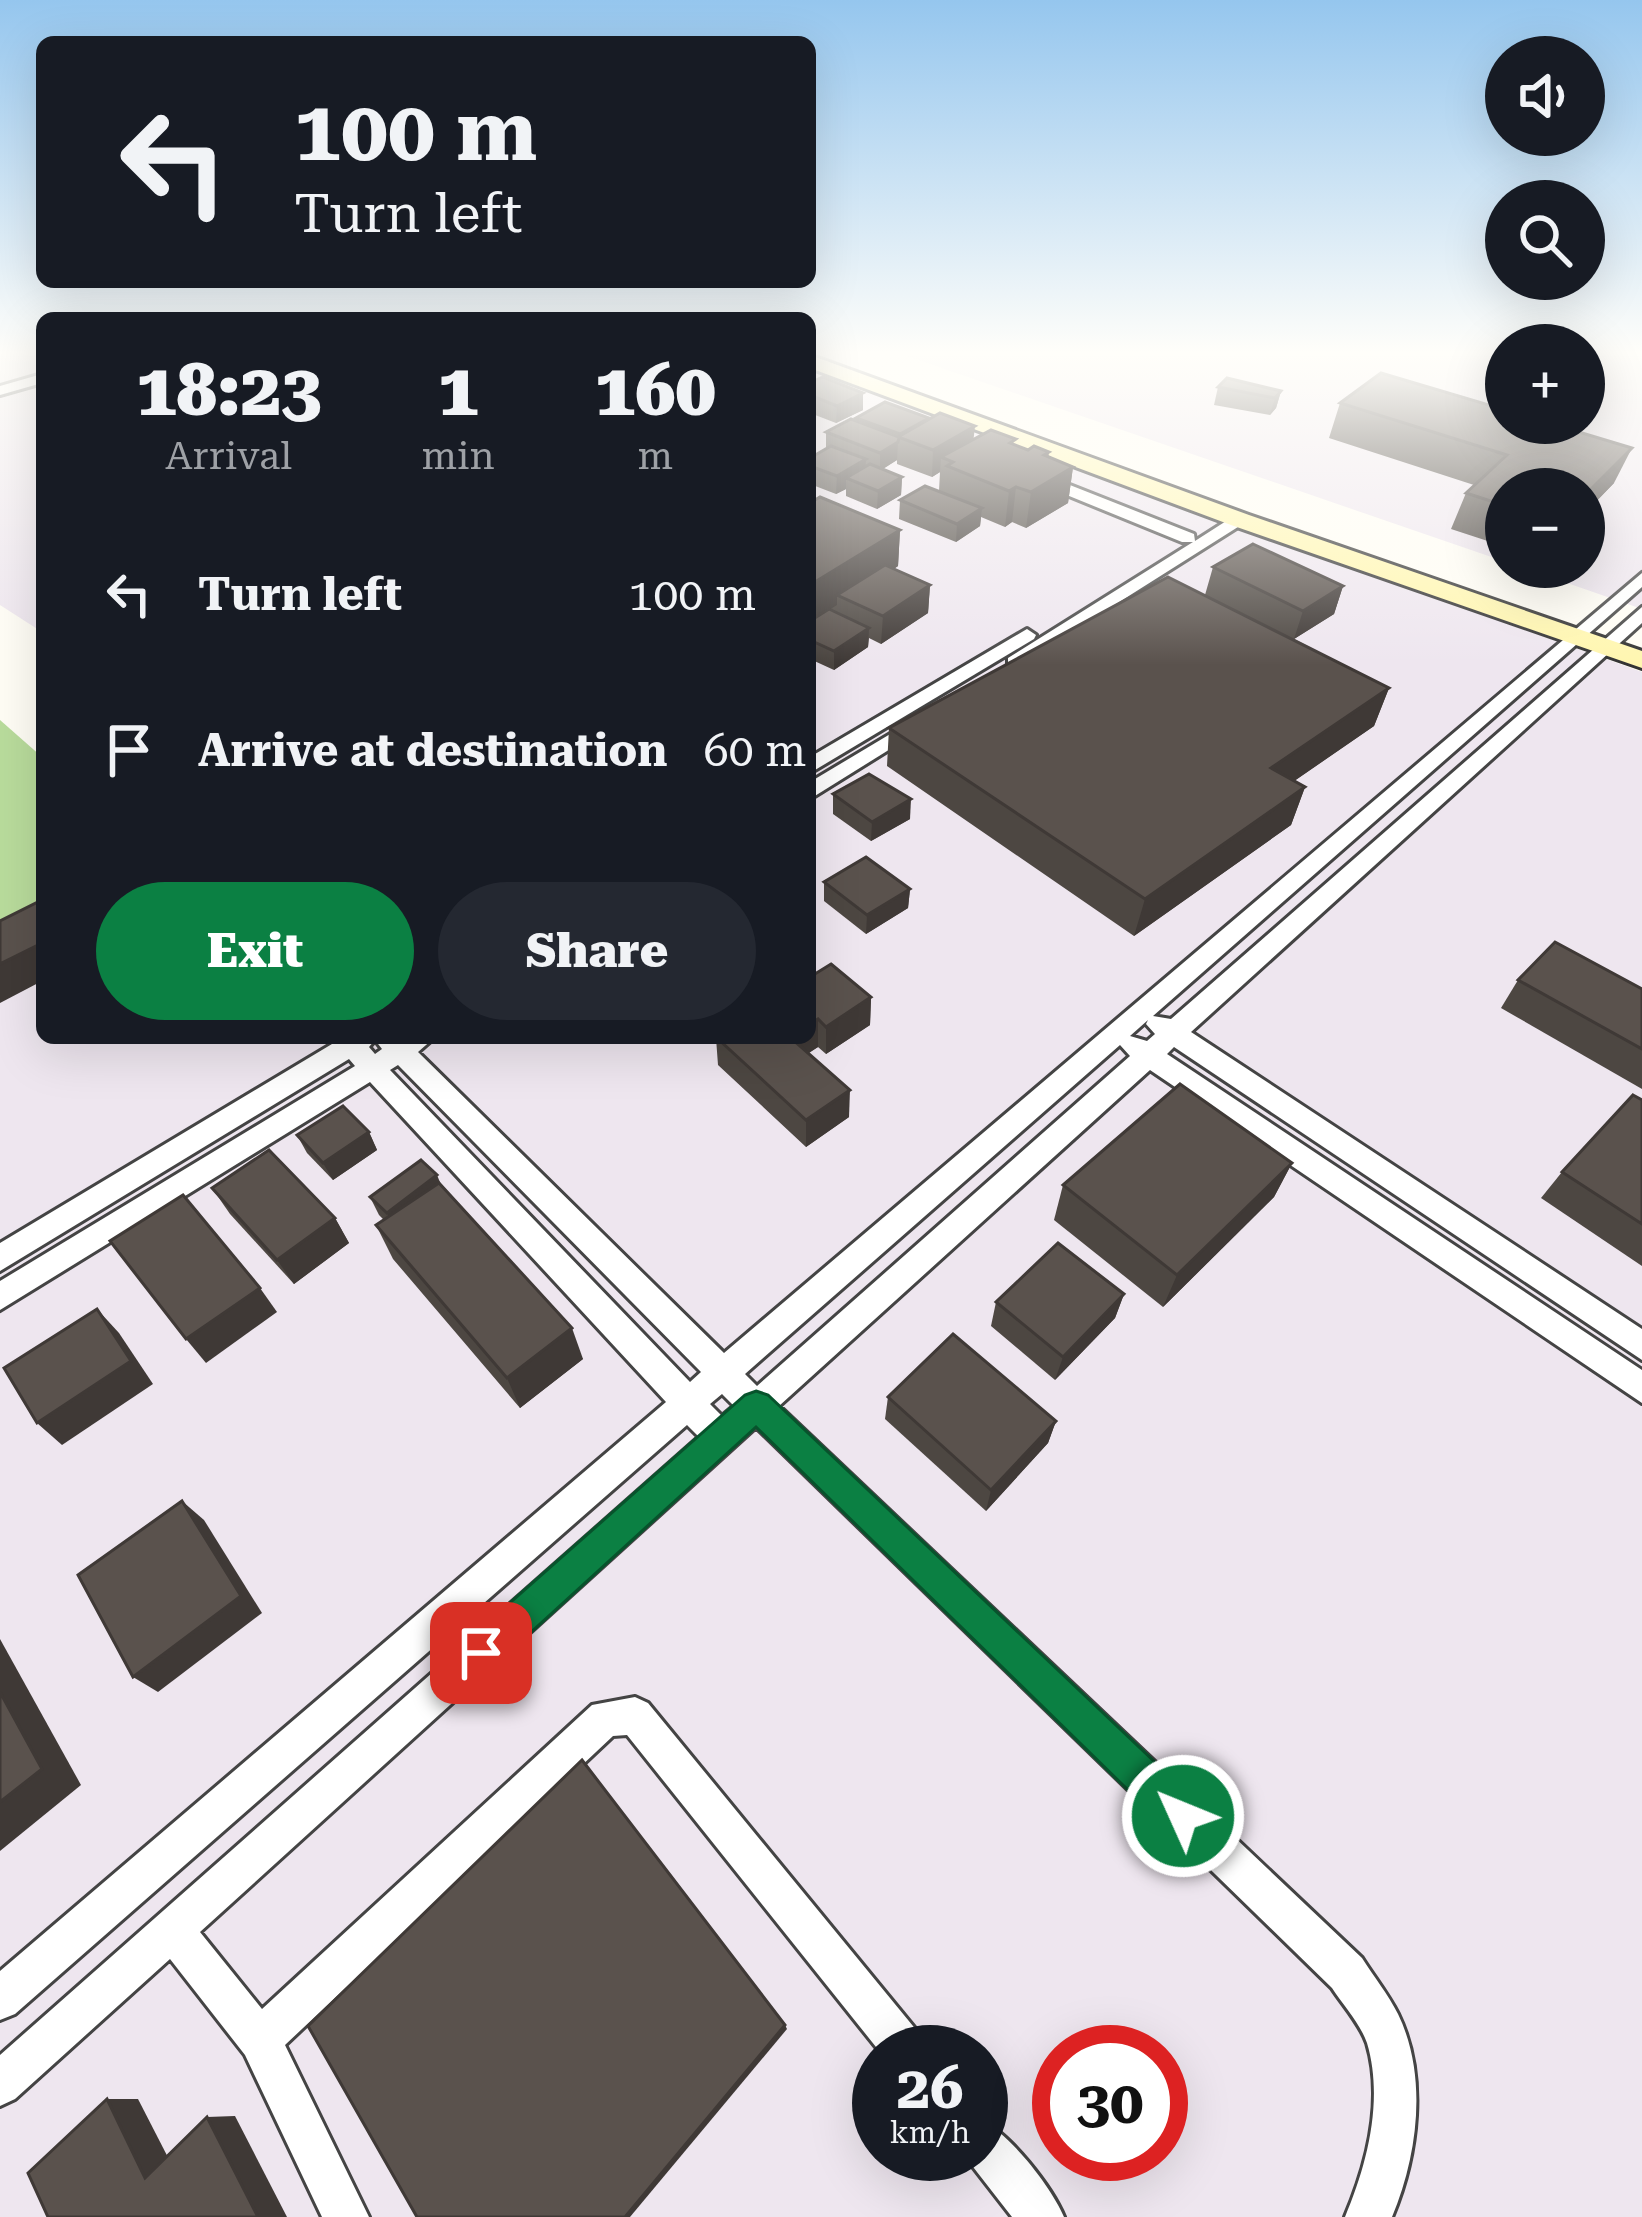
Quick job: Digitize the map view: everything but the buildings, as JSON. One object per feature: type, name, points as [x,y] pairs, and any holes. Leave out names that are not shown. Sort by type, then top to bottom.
[{"type":"street","points":[[1082,458],[1232,517],[1605,636]]},
{"type":"street","points":[[1106,458],[1605,636],[1642,660]]},
{"type":"street","points":[[1010,466],[1187,538]]},
{"type":"street","points":[[816,762],[1187,538],[1232,517]]},
{"type":"street","points":[[816,788],[1232,517]]},
{"type":"street","points":[[0,2084],[1174,1034],[1605,636],[1642,578]]},
{"type":"street","points":[[0,1999],[1115,1033],[1605,636],[1642,613]]},
{"type":"street","points":[[1141,1012],[1642,1346]]},
{"type":"street","points":[[1115,1033],[1642,1388]]},
{"type":"street","points":[[0,1258],[354,1044]]},
{"type":"street","points":[[358,1044],[373,1068],[721,1438]]},
{"type":"street","points":[[0,1297],[373,1068],[401,1044]]},
{"type":"street","points":[[403,1044],[756,1406],[1347,1973],[1387,2038],[1389,2058],[1394,2117],[1380,2197],[1368,2217]]},
{"type":"street","points":[[260,2040],[605,1718],[635,1716],[885,2025]]},
{"type":"street","points":[[172,1929],[260,2040],[346,2217]]},
{"type":"street","points":[[1008,2176],[1041,2217]]},
{"type":"shaded area","points":[[0,458],[36,458],[36,628],[0,605]]},
{"type":"shaded area","points":[[816,458],[1054,458],[1642,672],[1642,2217],[0,2217],[0,942],[36,925],[36,1044],[816,1044]]},
{"type":"shaded area","points":[[1205,458],[1642,458],[1642,609],[1582,588],[1605,588],[1605,468],[1485,468],[1485,555]]},
{"type":"green space","points":[[0,720],[36,752],[36,902],[0,920]]},
{"type":"route","points":[[481,1653],[756,1406],[1183,1816]]}]
